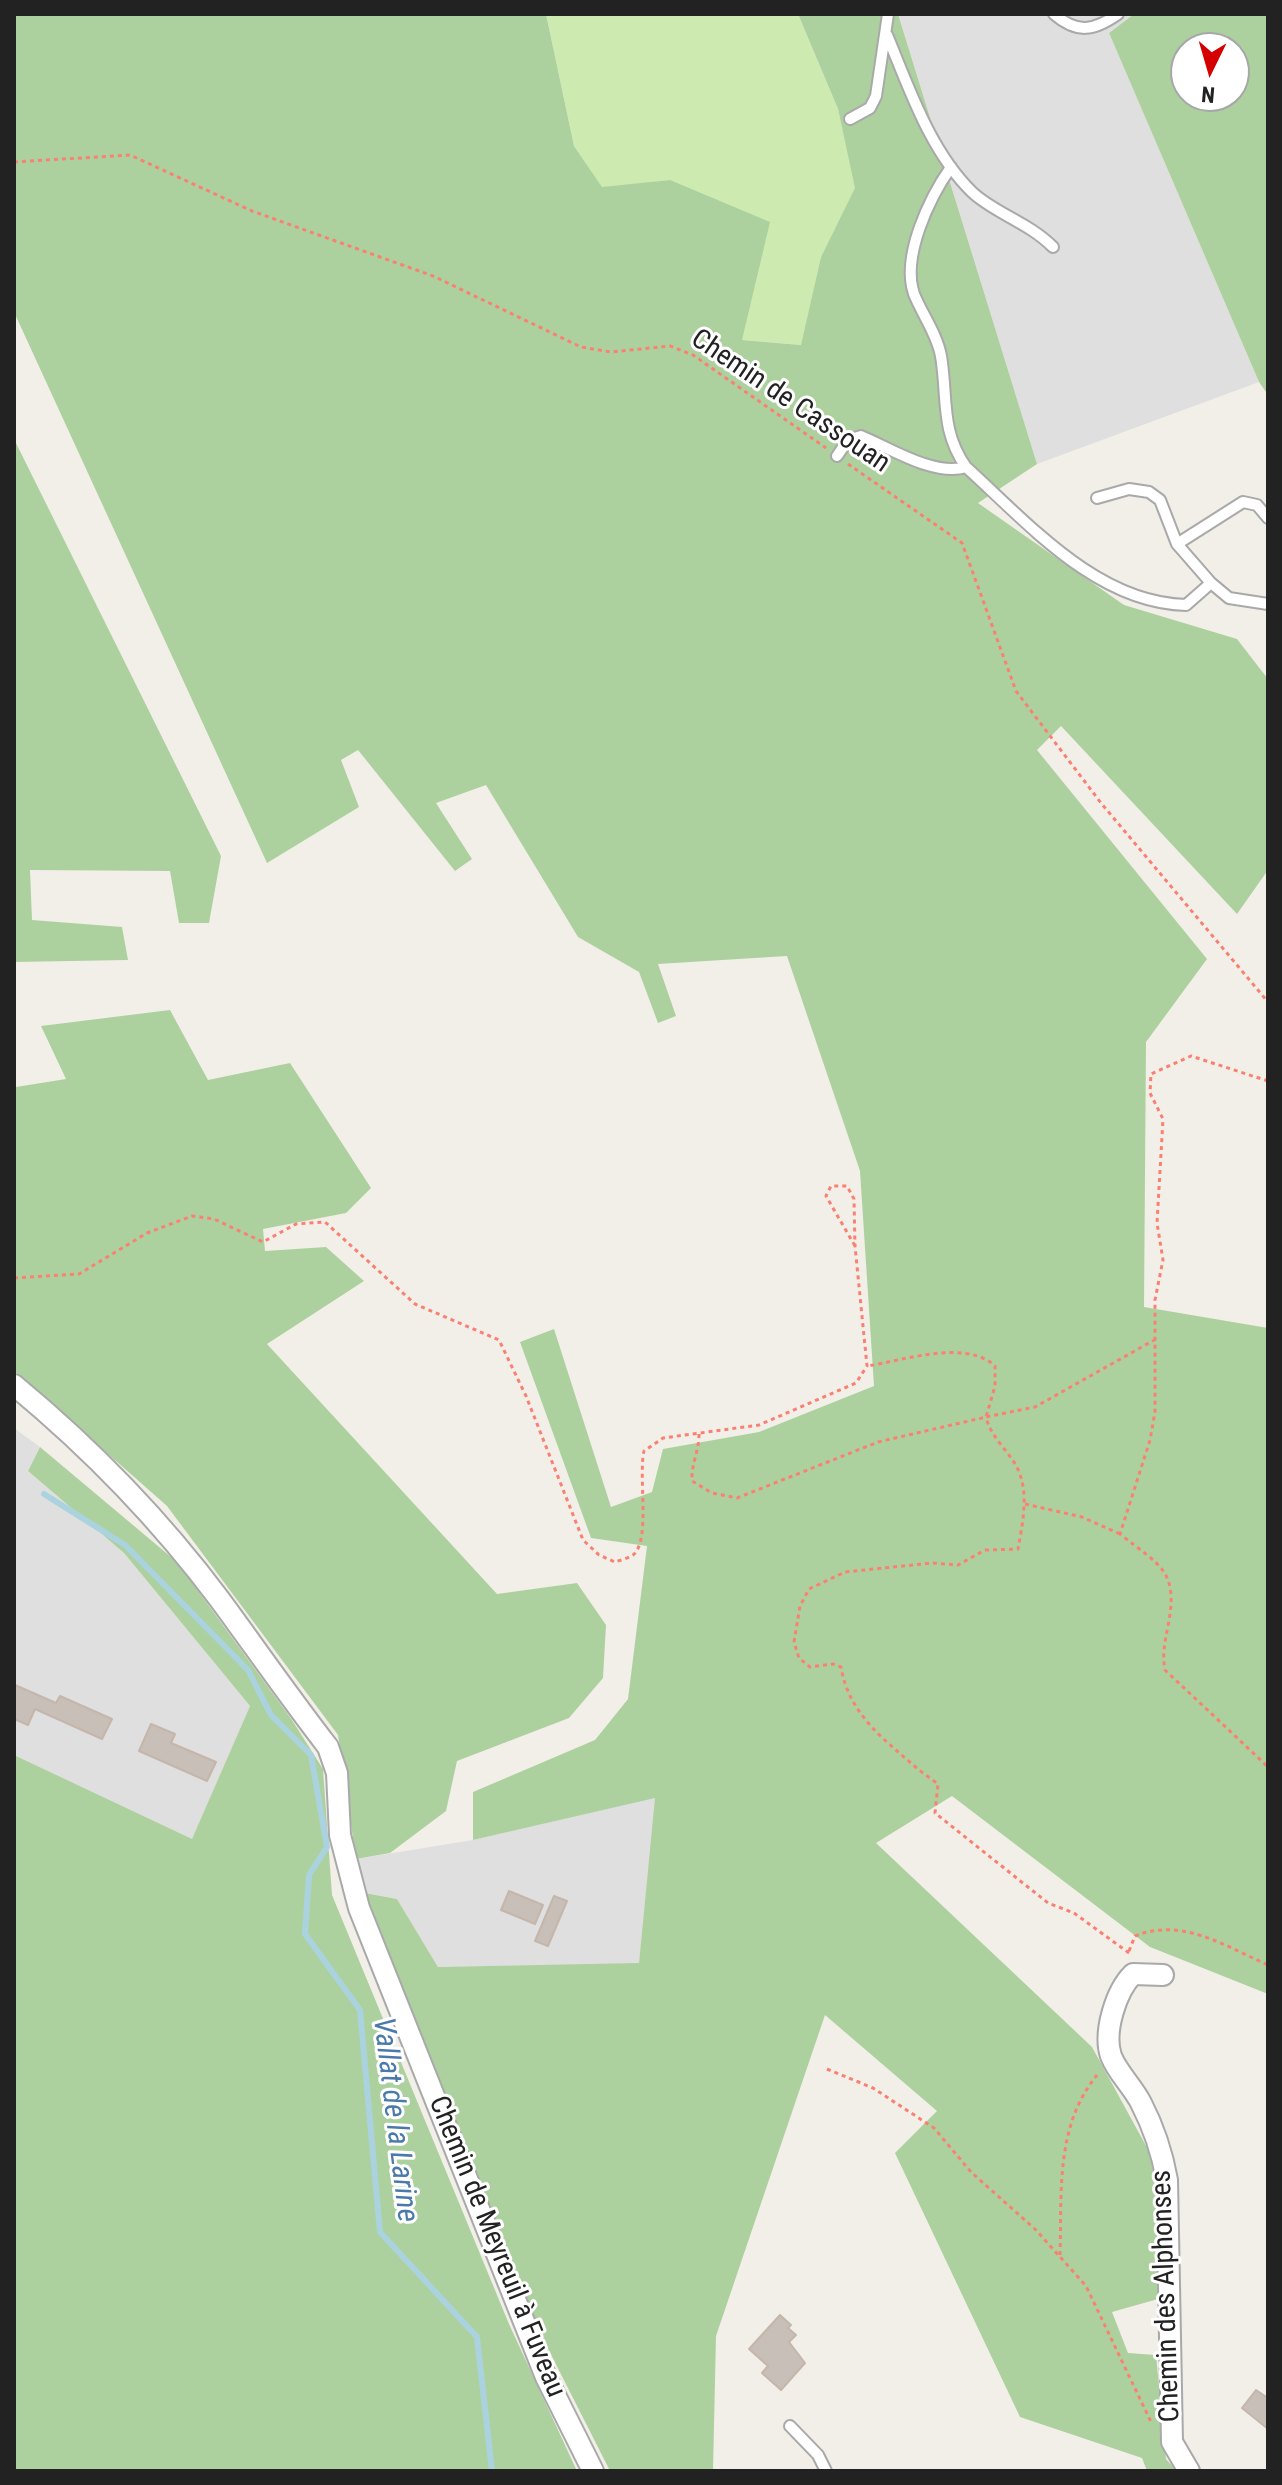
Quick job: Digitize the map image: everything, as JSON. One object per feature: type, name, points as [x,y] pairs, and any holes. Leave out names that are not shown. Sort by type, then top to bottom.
[{"type":"street","name":"Chemin de Meyreuil à Fuveau","points":[[14,1385],[89,1454],[160,1527],[219,1599],[328,1747],[337,1773],[340,1835],[359,1908],[546,2377],[593,2471]]},
{"type":"street","points":[[1111,2056],[1108,2036],[1122,1985],[1133,1974],[1163,1975]]},
{"type":"street","name":"Chemin des Alphonses","points":[[1111,2056],[1141,2103],[1161,2147],[1167,2180],[1172,2442],[1189,2471]]},
{"type":"lane","points":[[850,119],[870,108],[876,96],[888,14]]},
{"type":"lane","points":[[1054,14],[1074,28],[1089,30],[1118,14]]},
{"type":"lane","points":[[887,35],[921,115],[951,167],[974,194],[1035,229],[1053,247]]},
{"type":"lane","points":[[951,167],[931,197],[915,244],[913,290],[941,352],[947,432],[966,467],[1084,569],[1139,600],[1186,605],[1211,583]]},
{"type":"lane","points":[[837,456],[848,440],[861,436],[946,469],[953,471],[966,467]]},
{"type":"lane","points":[[1097,498],[1129,489],[1149,492],[1160,500],[1186,559],[1211,583],[1229,598],[1268,604]]},
{"type":"lane","points":[[1177,544],[1243,502],[1257,505],[1268,518]]},
{"type":"lane","points":[[790,2426],[818,2455],[826,2471]]},
{"type":"path","name":"Chemin de Cassouan","points":[[14,162],[130,155],[252,211],[433,276],[581,347],[611,352],[670,346],[693,355],[962,543],[1016,691],[1101,803],[1268,1002]]},
{"type":"path","points":[[1120,1534],[1150,1440],[1155,1300],[1163,1260],[1157,1223],[1163,1119],[1150,1093],[1151,1074],[1191,1056],[1268,1081]]},
{"type":"path","points":[[14,1278],[79,1274],[147,1233],[192,1216],[214,1219],[263,1242],[296,1224],[325,1222],[415,1304],[499,1340],[526,1396],[583,1540],[599,1555],[615,1562],[634,1554],[643,1540],[640,1470],[644,1451],[663,1438],[759,1425],[856,1383],[867,1366],[855,1246],[854,1199],[847,1186],[831,1186],[826,1196],[855,1246]]},
{"type":"path","points":[[699,1434],[699,1450],[691,1467],[692,1481],[712,1493],[737,1498],[878,1442],[1035,1407],[1156,1339]]},
{"type":"path","points":[[867,1366],[955,1353],[985,1357],[995,1366],[995,1386],[986,1417],[989,1429],[1019,1473],[1023,1503],[1018,1549],[985,1550],[958,1565],[932,1563],[845,1572],[809,1589],[800,1606],[794,1642],[799,1658],[810,1667],[833,1664],[841,1667],[844,1683],[860,1717],[938,1784],[935,1813],[952,1823],[1048,1903],[1074,1913],[1129,1953]]},
{"type":"path","points":[[1023,1503],[1082,1517],[1120,1534],[1161,1566],[1171,1581],[1173,1602],[1162,1654],[1165,1670],[1268,1767]]},
{"type":"path","points":[[1133,1974],[1129,1953],[1135,1936],[1154,1929],[1187,1930],[1268,1965]]},
{"type":"path","points":[[1060,2257],[1063,2148],[1070,2120],[1084,2090],[1111,2056]]},
{"type":"path","points":[[827,2069],[873,2088],[934,2128],[971,2172],[1036,2230],[1086,2286],[1152,2425],[1172,2442]]},
{"type":"shaded area","points":[[898,14],[1134,14],[1109,33],[1259,382],[1037,464]]},
{"type":"shaded area","points":[[14,1428],[40,1447],[28,1471],[124,1553],[250,1706],[192,1840],[14,1755]]},
{"type":"shaded area","points":[[656,1797],[639,1964],[438,1967],[397,1899],[365,1893],[356,1859],[473,1840]]},
{"type":"green space","points":[[14,14],[546,14],[574,146],[602,187],[670,180],[770,222],[742,340],[801,345],[821,257],[855,188],[838,109],[798,14],[898,14],[1037,464],[978,503],[1124,605],[1237,639],[1268,679],[1268,870],[1237,914],[1061,726],[1037,750],[1207,959],[1146,1042],[1144,1307],[1268,1328],[1268,1994],[1150,1947],[952,1796],[876,1843],[1092,2047],[1156,2164],[1158,2299],[1112,2312],[1128,2353],[1156,2355],[1166,2459],[1177,2471],[1147,2471],[1142,2458],[1020,2417],[895,2153],[937,2111],[825,2015],[716,2336],[713,2471],[610,2471],[536,2325],[365,1893],[397,1899],[438,1967],[639,1963],[655,1798],[473,1840],[473,1792],[595,1740],[628,1699],[647,1546],[591,1538],[520,1342],[554,1329],[611,1507],[652,1492],[663,1449],[759,1432],[874,1386],[860,1171],[787,956],[658,964],[676,1016],[658,1023],[639,972],[578,937],[486,785],[436,803],[472,859],[455,871],[358,750],[341,760],[359,807],[267,863],[14,312]]},
{"type":"green space","points":[[546,14],[798,14],[838,109],[856,188],[821,257],[802,345],[742,340],[670,180],[602,188],[574,146]]},
{"type":"green space","points":[[1134,14],[1268,14],[1268,395],[1259,382],[1109,33]]},
{"type":"green space","points":[[14,439],[221,856],[209,923],[179,923],[170,871],[30,870],[32,920],[122,927],[128,960],[14,962]]},
{"type":"green space","points":[[170,1010],[208,1080],[290,1063],[371,1188],[346,1213],[263,1229],[265,1251],[326,1247],[364,1281],[267,1344],[497,1594],[577,1583],[606,1625],[603,1678],[569,1718],[457,1761],[446,1811],[390,1853],[356,1859],[338,1735],[167,1506],[14,1371],[14,1084],[16,1087],[66,1079],[41,1026]]},
{"type":"green space","points":[[40,1447],[177,1562],[292,1720],[323,1769],[332,1895],[509,2324],[577,2471],[14,2471],[14,1755],[192,1839],[250,1706],[124,1553],[28,1471]]},
{"type":"building","points":[[15,1685],[56,1703],[60,1696],[112,1719],[102,1739],[35,1709],[28,1725],[14,1719]]},
{"type":"building","points":[[151,1724],[175,1734],[171,1743],[216,1762],[207,1781],[139,1751]]},
{"type":"building","points":[[509,1891],[543,1905],[535,1924],[501,1910]]},
{"type":"building","points":[[554,1896],[567,1901],[548,1946],[535,1941]]},
{"type":"building","points":[[780,2315],[791,2325],[788,2328],[796,2335],[789,2342],[805,2363],[781,2390],[762,2373],[768,2366],[749,2349]]},
{"type":"building","points":[[1256,2390],[1268,2398],[1268,2429],[1242,2408]]},
{"type":"waterway","name":"Vallat de la Larine","points":[[44,1494],[125,1545],[248,1670],[271,1715],[311,1755],[327,1847],[309,1875],[305,1934],[360,2010],[380,2232],[477,2337],[492,2471]]}]
